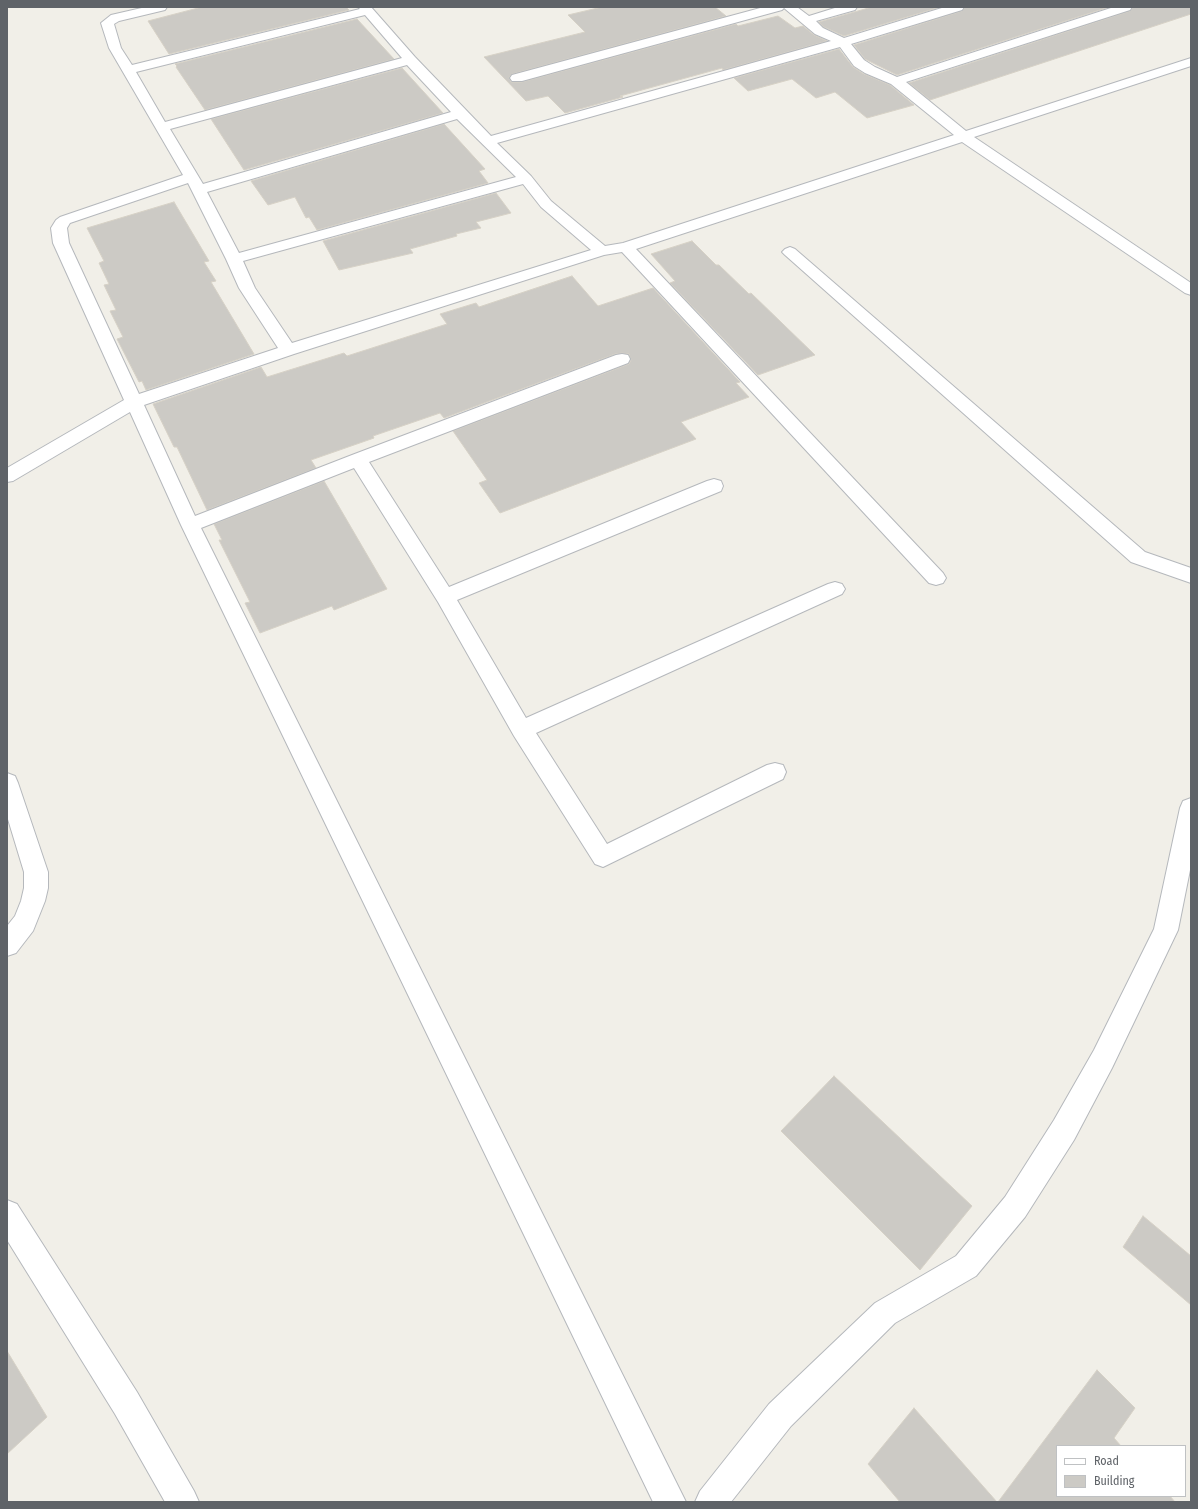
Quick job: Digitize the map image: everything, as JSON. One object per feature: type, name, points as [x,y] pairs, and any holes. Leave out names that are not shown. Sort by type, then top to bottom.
[{"type":"street","points":[[161,7],[115,18],[107,23],[115,48],[195,184],[234,259],[247,288],[288,350]]},
{"type":"street","points":[[517,78],[778,7]]},
{"type":"street","points":[[789,7],[819,31],[843,42],[859,63],[870,70],[896,81],[963,136],[1191,290]]},
{"type":"street","points":[[807,20],[851,7]]},
{"type":"street","points":[[489,141],[843,42],[958,7]]},
{"type":"street","points":[[896,81],[1126,7]]},
{"type":"street","points":[[128,70],[366,9],[410,60],[460,114],[526,179],[546,204],[602,251]]},
{"type":"street","points":[[161,127],[410,60]]},
{"type":"street","points":[[7,476],[134,402],[288,350],[602,251],[626,247],[1191,62]]},
{"type":"street","points":[[460,114],[70,218],[59,225],[61,243],[190,525],[670,1502]]},
{"type":"street","points":[[234,259],[526,179]]},
{"type":"street","points":[[626,247],[936,578]]},
{"type":"street","points":[[790,252],[1138,557],[1191,576]]},
{"type":"street","points":[[190,525],[358,459],[622,359]]},
{"type":"street","points":[[358,459],[444,597],[522,730],[603,857],[775,772]]},
{"type":"street","points":[[444,597],[714,486]]},
{"type":"street","points":[[522,730],[835,589]]},
{"type":"street","points":[[7,783],[36,872],[36,888],[33,901],[24,923],[7,945]]},
{"type":"street","points":[[711,1502],[780,1415],[885,1313],[966,1266],[1015,1207],[1064,1130],[1103,1059],[1166,930],[1191,808]]},
{"type":"street","points":[[7,1214],[126,1403],[183,1502]]},
{"type":"building","points":[[202,7],[346,7],[349,10],[169,54],[148,21]]},
{"type":"building","points":[[602,7],[715,7],[726,16],[512,74],[509,77],[511,82],[522,82],[736,24],[738,26],[778,16],[795,28],[803,26],[814,35],[827,41],[723,70],[722,68],[620,96],[623,97],[565,113],[548,96],[526,101],[484,57],[585,32],[568,15]]},
{"type":"building","points":[[872,7],[940,7],[844,36],[824,27],[819,22]]},
{"type":"building","points":[[965,7],[1109,7],[897,75],[865,59],[854,45],[962,11]]},
{"type":"building","points":[[1133,7],[1190,7],[1191,14],[930,100],[909,83],[1130,11]]},
{"type":"building","points":[[357,19],[394,59],[205,110],[175,64]]},
{"type":"building","points":[[839,49],[853,67],[864,74],[890,85],[914,105],[867,118],[835,92],[816,98],[792,79],[748,91],[734,78]]},
{"type":"building","points":[[402,68],[443,113],[244,170],[211,119]]},
{"type":"building","points":[[444,124],[485,169],[479,171],[488,183],[317,230],[309,217],[306,218],[295,197],[268,205],[251,181]]},
{"type":"building","points":[[496,193],[511,213],[476,222],[481,228],[456,234],[457,236],[410,249],[413,253],[339,270],[323,241]]},
{"type":"building","points":[[174,202],[209,261],[204,262],[216,281],[211,282],[254,354],[146,390],[142,381],[139,382],[117,339],[123,337],[110,311],[116,310],[104,285],[109,284],[99,263],[104,261],[87,228]]},
{"type":"building","points":[[692,241],[716,265],[719,265],[749,294],[751,293],[815,355],[758,375],[670,283],[675,281],[651,254]]},
{"type":"building","points":[[572,276],[598,306],[653,288],[740,382],[736,383],[749,397],[681,422],[696,439],[500,513],[479,483],[487,480],[453,431],[629,364],[631,360],[629,354],[615,354],[444,418],[440,413],[373,436],[374,438],[311,460],[316,468],[207,510],[177,447],[174,447],[153,404],[261,367],[267,377],[344,353],[347,356],[447,324],[440,314],[476,303],[479,307]]},
{"type":"building","points":[[324,481],[387,589],[334,610],[332,606],[260,633],[245,603],[250,602],[219,540],[222,540],[214,524]]},
{"type":"building","points":[[834,1076],[972,1206],[920,1270],[781,1131]]},
{"type":"building","points":[[1143,1216],[1191,1256],[1191,1305],[1123,1247]]},
{"type":"building","points":[[7,1351],[47,1417],[7,1454]]},
{"type":"building","points":[[1097,1370],[1135,1408],[1114,1438],[1120,1445],[1056,1445],[1056,1497],[1171,1497],[1175,1502],[998,1502]]},
{"type":"building","points":[[914,1408],[997,1502],[900,1502],[868,1464]]}]
